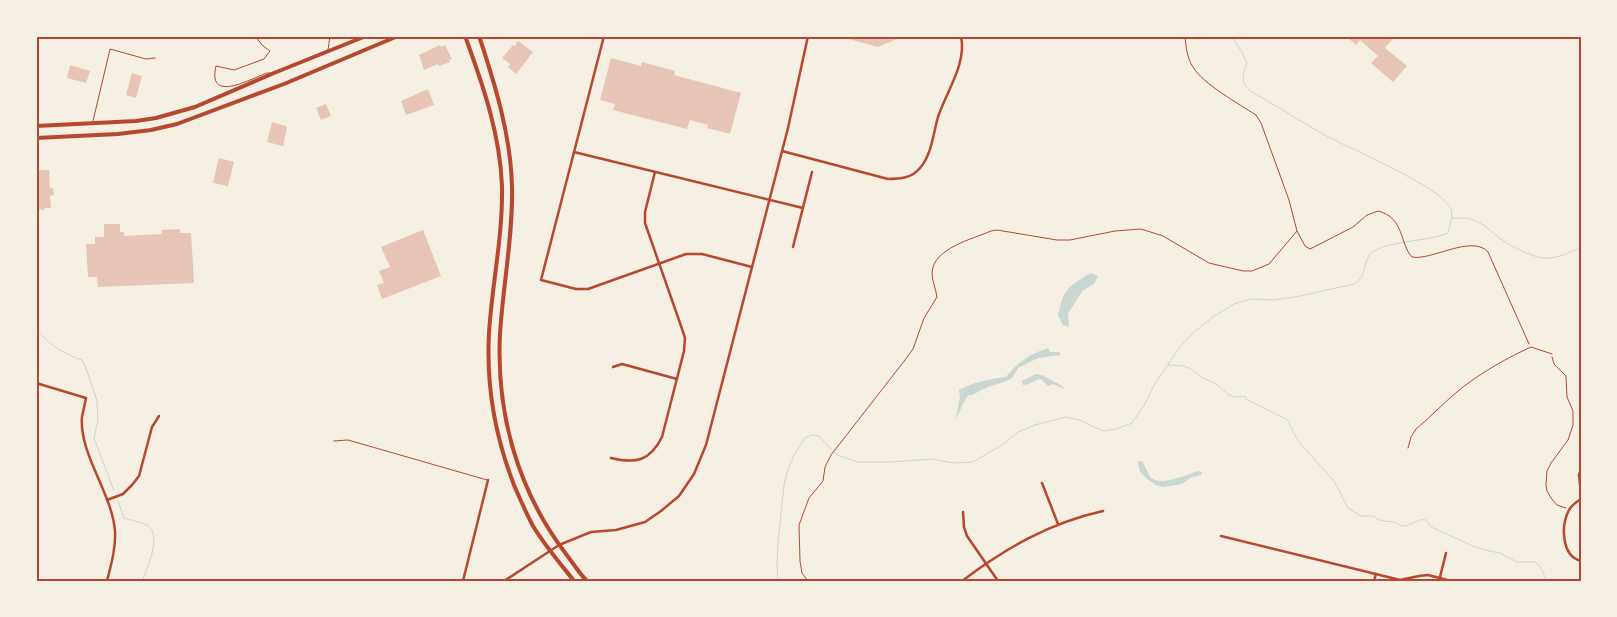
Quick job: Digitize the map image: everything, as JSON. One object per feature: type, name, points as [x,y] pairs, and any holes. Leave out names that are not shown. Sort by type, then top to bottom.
[{"type":"main road","points":[[36,126],[126,122],[156,118],[195,107],[366,36]]},
{"type":"main road","points":[[36,138],[140,132],[176,124],[284,84],[398,36]]},
{"type":"main road","points":[[465,36],[496,134],[502,185],[501,226],[488,358],[491,402],[498,437],[515,486],[534,527],[574,581]]},
{"type":"main road","points":[[478,36],[499,105],[508,150],[512,186],[511,226],[499,357],[502,400],[509,436],[522,477],[544,523],[587,581]]},
{"type":"street","points":[[604,36],[540,280],[576,289],[588,289],[658,263],[694,253],[752,267]]},
{"type":"street","points":[[504,581],[550,550],[590,532],[616,530],[645,522],[679,496],[691,478],[706,444],[770,200],[808,36]]},
{"type":"street","points":[[782,151],[888,180],[900,180],[911,176],[919,170],[930,149],[938,118],[958,67],[963,45],[961,36]]},
{"type":"street","points":[[574,152],[803,208]]},
{"type":"street","points":[[611,458],[633,461],[650,454],[657,447],[662,436],[684,351],[685,338],[645,223],[645,212],[655,172]]},
{"type":"street","points":[[793,247],[812,172]]},
{"type":"street","points":[[613,367],[622,364],[677,379]]},
{"type":"street","points":[[36,383],[86,398],[82,417],[84,440],[107,500],[115,530],[115,547],[107,581]]},
{"type":"street","points":[[107,500],[123,494],[139,476],[152,427],[159,416]]},
{"type":"street","points":[[1581,469],[1579,475],[1581,493]]},
{"type":"street","points":[[463,581],[488,480]]},
{"type":"street","points":[[1042,483],[1058,524]]},
{"type":"street","points":[[1581,500],[1569,509],[1565,523],[1565,541],[1568,550],[1575,560],[1581,561]]},
{"type":"street","points":[[962,581],[1005,550],[1058,524],[1103,511]]},
{"type":"street","points":[[963,512],[967,536],[998,581]]},
{"type":"street","points":[[1221,536],[1400,580],[1419,576],[1451,581]]},
{"type":"street","points":[[1440,579],[1446,553]]},
{"type":"street","points":[[1374,581],[1376,574]]},
{"type":"lane","points":[[255,36],[270,51],[264,59],[234,70],[216,66],[214,74],[216,82],[223,88],[227,88],[267,73],[274,73]]},
{"type":"lane","points":[[327,53],[330,36]]},
{"type":"lane","points":[[92,124],[110,49],[146,59],[154,58]]},
{"type":"lane","points":[[1408,448],[1411,437],[1416,430],[1462,387],[1494,366],[1530,347],[1552,354]]},
{"type":"lane","points":[[334,441],[348,440],[488,480]]},
{"type":"path","points":[[1185,36],[1191,63],[1199,75],[1256,115],[1261,123],[1289,200],[1297,231],[1304,246],[1310,249],[1353,227],[1367,215],[1378,211],[1391,218],[1402,234],[1410,255],[1418,258],[1458,247],[1485,249],[1506,289],[1530,347]]},
{"type":"path","points":[[808,581],[802,573],[800,561],[799,525],[809,498],[823,480],[825,468],[831,455],[891,380],[912,349],[924,318],[937,297],[932,272],[934,266],[947,250],[997,230],[1048,239],[1070,240],[1116,231],[1141,229],[1163,236],[1209,263],[1243,271],[1252,271],[1269,264],[1297,231]]},
{"type":"path","points":[[1552,354],[1554,364],[1568,380],[1567,397],[1573,411],[1573,425],[1568,440],[1549,468],[1546,478],[1547,491],[1557,505],[1569,509]]},
{"type":"shaded area","points":[[1091,273],[1098,276],[1094,284],[1082,291],[1068,314],[1069,327],[1063,325],[1058,315],[1062,299],[1072,285]]},
{"type":"shaded area","points":[[1048,348],[1050,352],[1059,352],[1061,355],[1038,358],[1018,368],[1013,377],[1007,381],[969,395],[956,419],[960,398],[959,390],[982,381],[1006,377],[1025,359]]},
{"type":"shaded area","points":[[1036,374],[1045,376],[1064,389],[1053,384],[1048,386],[1041,379],[1023,385],[1022,381]]},
{"type":"shaded area","points":[[1139,461],[1142,461],[1153,479],[1159,481],[1173,479],[1198,471],[1202,472],[1201,475],[1190,478],[1182,484],[1163,487],[1156,485],[1146,478],[1140,471]]},
{"type":"building","points":[[838,36],[904,36],[878,47]]},
{"type":"building","points":[[1346,36],[1395,36],[1385,48],[1407,66],[1393,82],[1371,63],[1378,56],[1360,40],[1356,45]]},
{"type":"building","points":[[518,41],[533,52],[516,74],[508,67],[510,64],[502,58]]},
{"type":"building","points":[[440,45],[441,47],[445,45],[452,59],[449,60],[450,62],[439,66],[438,64],[424,70],[419,55]]},
{"type":"building","points":[[611,58],[641,66],[642,62],[675,71],[674,75],[741,93],[730,134],[707,128],[708,125],[690,120],[687,129],[613,110],[615,104],[600,100]]},
{"type":"building","points":[[70,65],[90,71],[86,83],[67,78]]},
{"type":"building","points":[[132,73],[142,76],[136,98],[126,95]]},
{"type":"building","points":[[428,89],[434,105],[406,115],[401,101]]},
{"type":"building","points":[[326,104],[331,116],[321,120],[316,108]]},
{"type":"building","points":[[272,122],[287,128],[283,146],[267,142]]},
{"type":"building","points":[[219,158],[234,162],[228,186],[213,183]]},
{"type":"building","points":[[49,170],[50,188],[53,188],[54,195],[50,196],[51,208],[44,208],[44,210],[36,209],[36,171]]},
{"type":"building","points":[[104,224],[120,224],[120,232],[124,232],[124,236],[162,234],[162,230],[180,229],[180,233],[191,233],[194,283],[98,287],[97,277],[88,277],[86,244],[95,244],[95,237],[104,237]]},
{"type":"building","points":[[423,230],[441,276],[382,299],[377,285],[384,283],[379,271],[390,267],[381,247]]},
{"type":"waterway","points":[[778,581],[778,542],[784,485],[795,453],[805,438],[812,435],[819,436],[837,455],[858,462],[932,459],[954,463],[973,462],[1005,443],[1018,432],[1035,425],[1066,417],[1079,420],[1103,431],[1116,429],[1132,423],[1145,404],[1154,385],[1179,348],[1193,333],[1213,317],[1234,304],[1251,299],[1272,300],[1295,297],[1354,284],[1360,279],[1368,257],[1374,251],[1390,245],[1448,233],[1452,216],[1451,210],[1442,198],[1391,167],[1321,133],[1249,90],[1244,83],[1243,77],[1247,63],[1231,36]]},
{"type":"waterway","points":[[1452,218],[1476,221],[1507,243],[1540,257],[1557,257],[1581,248]]},
{"type":"waterway","points":[[38,321],[37,330],[57,348],[82,360],[87,371],[97,401],[98,420],[94,438],[114,491]]},
{"type":"waterway","points":[[1168,365],[1184,366],[1191,369],[1201,377],[1216,384],[1229,395],[1234,397],[1245,396],[1246,399],[1287,419],[1298,441],[1334,481],[1348,508],[1361,516],[1374,516],[1377,519],[1395,522],[1401,526],[1426,520],[1431,527],[1473,546],[1500,553],[1517,562],[1535,562],[1539,565],[1547,581]]},
{"type":"waterway","points":[[118,501],[124,518],[147,525],[152,529],[154,544],[142,581]]}]
